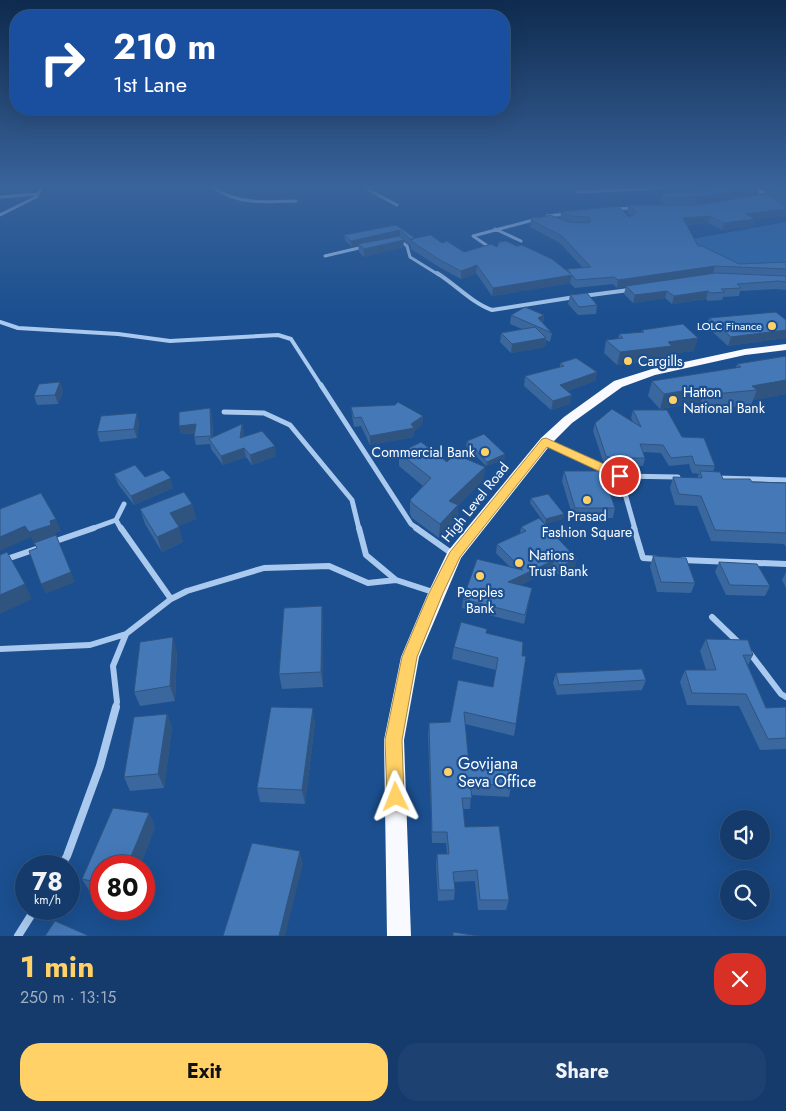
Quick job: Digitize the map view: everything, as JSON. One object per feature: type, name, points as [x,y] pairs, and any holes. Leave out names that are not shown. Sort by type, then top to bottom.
[{"type":"highway","name":"High Level Road","points":[[399,936],[394,740],[410,657],[454,555],[546,442],[568,420],[618,384],[652,372],[745,352],[786,347]]},
{"type":"street","points":[[495,250],[473,236],[494,229],[521,241]]},
{"type":"street","points":[[388,242],[400,240],[407,246],[410,257],[454,284],[483,307],[492,310],[632,290]]},
{"type":"street","points":[[326,256],[370,246]]},
{"type":"street","points":[[0,322],[18,328],[118,334],[170,341],[278,335],[291,340],[411,524],[454,555]]},
{"type":"street","points":[[224,412],[264,413],[290,425],[352,500],[366,556],[396,580],[436,593]]},
{"type":"street","points":[[546,442],[620,476],[688,478]]},
{"type":"street","points":[[620,476],[642,558],[662,559]]},
{"type":"street","points":[[708,478],[786,480]]},
{"type":"street","points":[[0,561],[116,520],[124,504]]},
{"type":"street","points":[[116,520],[171,599]]},
{"type":"street","points":[[671,559],[786,564]]},
{"type":"street","points":[[0,649],[90,645],[126,634],[171,599],[187,591],[264,568],[329,566],[368,583],[396,580]]},
{"type":"street","points":[[712,618],[747,650],[786,698]]},
{"type":"street","points":[[67,855],[100,766],[117,702],[113,666],[126,634]]},
{"type":"street","points":[[18,936],[28,920]]},
{"type":"shaded area","points":[[749,229],[786,229],[786,268],[737,271],[699,252],[692,239]]},
{"type":"building","points":[[377,229],[401,229],[415,238],[411,240],[400,230],[351,241],[344,235]]},
{"type":"building","points":[[548,229],[689,229],[698,246],[702,246],[739,264],[786,262],[786,269],[715,266],[618,280],[614,277],[576,280],[572,275],[493,288],[477,265],[461,271],[411,241],[411,239],[431,235],[442,243],[447,241],[464,252],[491,244],[497,247],[499,242],[506,241],[517,246],[522,245],[552,259],[571,274],[567,269],[591,267],[562,236]]},
{"type":"building","points":[[399,236],[404,240],[364,249],[358,244]]},
{"type":"building","points":[[716,273],[786,276],[786,282],[737,284],[741,288],[721,289],[725,292],[711,293],[708,291],[674,296],[667,291],[635,295],[626,286]]},
{"type":"building","points":[[587,293],[597,305],[579,307],[570,295]]},
{"type":"building","points":[[525,307],[544,315],[538,318],[552,333],[511,315]]},
{"type":"building","points":[[776,312],[786,320],[786,330],[731,337],[709,318]]},
{"type":"building","points":[[683,324],[698,338],[668,342],[672,346],[620,352],[606,340],[623,338],[619,334],[644,332],[642,330]]},
{"type":"building","points":[[535,327],[546,338],[512,344],[501,333]]},
{"type":"building","points":[[786,356],[786,380],[752,386],[757,390],[714,394],[706,387],[664,394],[652,381],[741,367],[737,364]]},
{"type":"building","points":[[576,358],[597,372],[560,385],[572,395],[553,401],[525,376],[564,366],[560,363]]},
{"type":"building","points":[[60,382],[55,395],[34,396],[39,384]]},
{"type":"building","points":[[398,402],[423,416],[411,424],[414,428],[370,436],[361,417],[354,418],[351,407],[395,405]]},
{"type":"building","points":[[210,408],[211,436],[194,437],[196,424],[179,426],[179,412]]},
{"type":"building","points":[[612,409],[641,427],[633,410],[667,410],[682,437],[704,438],[715,466],[695,465],[692,456],[671,458],[663,445],[640,444],[645,458],[611,458],[606,456],[595,423]]},
{"type":"building","points":[[137,413],[134,429],[97,432],[101,416]]},
{"type":"building","points":[[242,424],[240,438],[262,431],[275,446],[250,455],[244,448],[221,456],[209,439]]},
{"type":"building","name":"Commercial Bank","points":[[484,434],[505,454],[487,462],[467,441]]},
{"type":"building","points":[[421,442],[447,462],[455,454],[485,467],[449,501],[458,505],[440,524],[410,500],[431,478],[399,453]]},
{"type":"building","points":[[135,465],[145,477],[163,470],[171,478],[131,496],[114,474]]},
{"type":"building","name":"Prasad Fashion Square","points":[[564,471],[602,471],[615,508],[575,508]]},
{"type":"building","points":[[700,471],[720,472],[723,479],[750,479],[752,482],[786,483],[786,533],[715,530],[701,496],[679,494],[673,477],[702,478]]},
{"type":"building","points":[[184,492],[192,504],[170,513],[179,527],[157,537],[140,509]]},
{"type":"building","points":[[41,493],[56,519],[50,521],[51,525],[29,532],[25,526],[0,537],[0,509]]},
{"type":"building","points":[[548,494],[564,514],[546,519],[531,498]]},
{"type":"building","points":[[539,518],[577,559],[561,566],[554,560],[508,582],[532,588],[525,615],[463,599],[477,559],[523,570],[497,544],[526,531],[521,527]]},
{"type":"building","points":[[56,535],[71,572],[41,584],[29,551],[37,548],[34,543]]},
{"type":"building","points":[[7,552],[25,584],[0,595],[0,555]]},
{"type":"building","points":[[653,556],[686,558],[695,583],[661,582]]},
{"type":"building","points":[[719,562],[757,564],[770,586],[730,585]]},
{"type":"building","points":[[322,606],[321,672],[279,674],[284,608]]},
{"type":"building","points":[[461,622],[487,629],[486,633],[523,642],[522,656],[526,656],[516,724],[464,712],[469,764],[510,766],[511,786],[470,783],[472,798],[462,798],[465,827],[499,826],[509,900],[480,900],[477,870],[453,872],[455,890],[439,890],[437,854],[449,854],[447,832],[432,832],[429,723],[450,722],[458,680],[493,687],[498,658],[454,647]]},
{"type":"building","points":[[173,637],[170,686],[134,692],[140,642]]},
{"type":"building","points":[[706,639],[748,640],[753,655],[743,655],[766,708],[786,707],[786,738],[768,739],[746,694],[692,693],[685,670],[716,670]]},
{"type":"building","points":[[642,669],[646,680],[559,685],[556,673]]},
{"type":"building","points":[[271,707],[313,708],[302,790],[257,788]]},
{"type":"building","points":[[167,714],[158,774],[124,777],[134,717]]},
{"type":"building","points":[[113,808],[149,813],[132,855],[92,855]]},
{"type":"building","points":[[252,843],[300,851],[279,936],[223,936]]},
{"type":"building","points":[[90,861],[90,881],[82,879]]},
{"type":"building","points":[[55,921],[87,935],[87,936],[45,936]]},
{"type":"building","points":[[453,932],[479,936],[453,936]]},
{"type":"place","name":"LOLC Finance","points":[[772,326]]},
{"type":"place","name":"Cargills","points":[[628,361]]},
{"type":"place","name":"Hatton National Bank","points":[[673,400]]},
{"type":"place","name":"Commercial Bank","points":[[485,452]]},
{"type":"place","name":"Prasad Fashion Square","points":[[587,500]]},
{"type":"place","name":"Nations Trust Bank","points":[[519,563]]},
{"type":"place","name":"Peoples Bank","points":[[480,576]]},
{"type":"place","name":"Govijana Seva Office","points":[[448,772]]},
{"type":"route","points":[[396,797],[394,740],[410,657],[454,555],[546,442],[620,476]]}]
